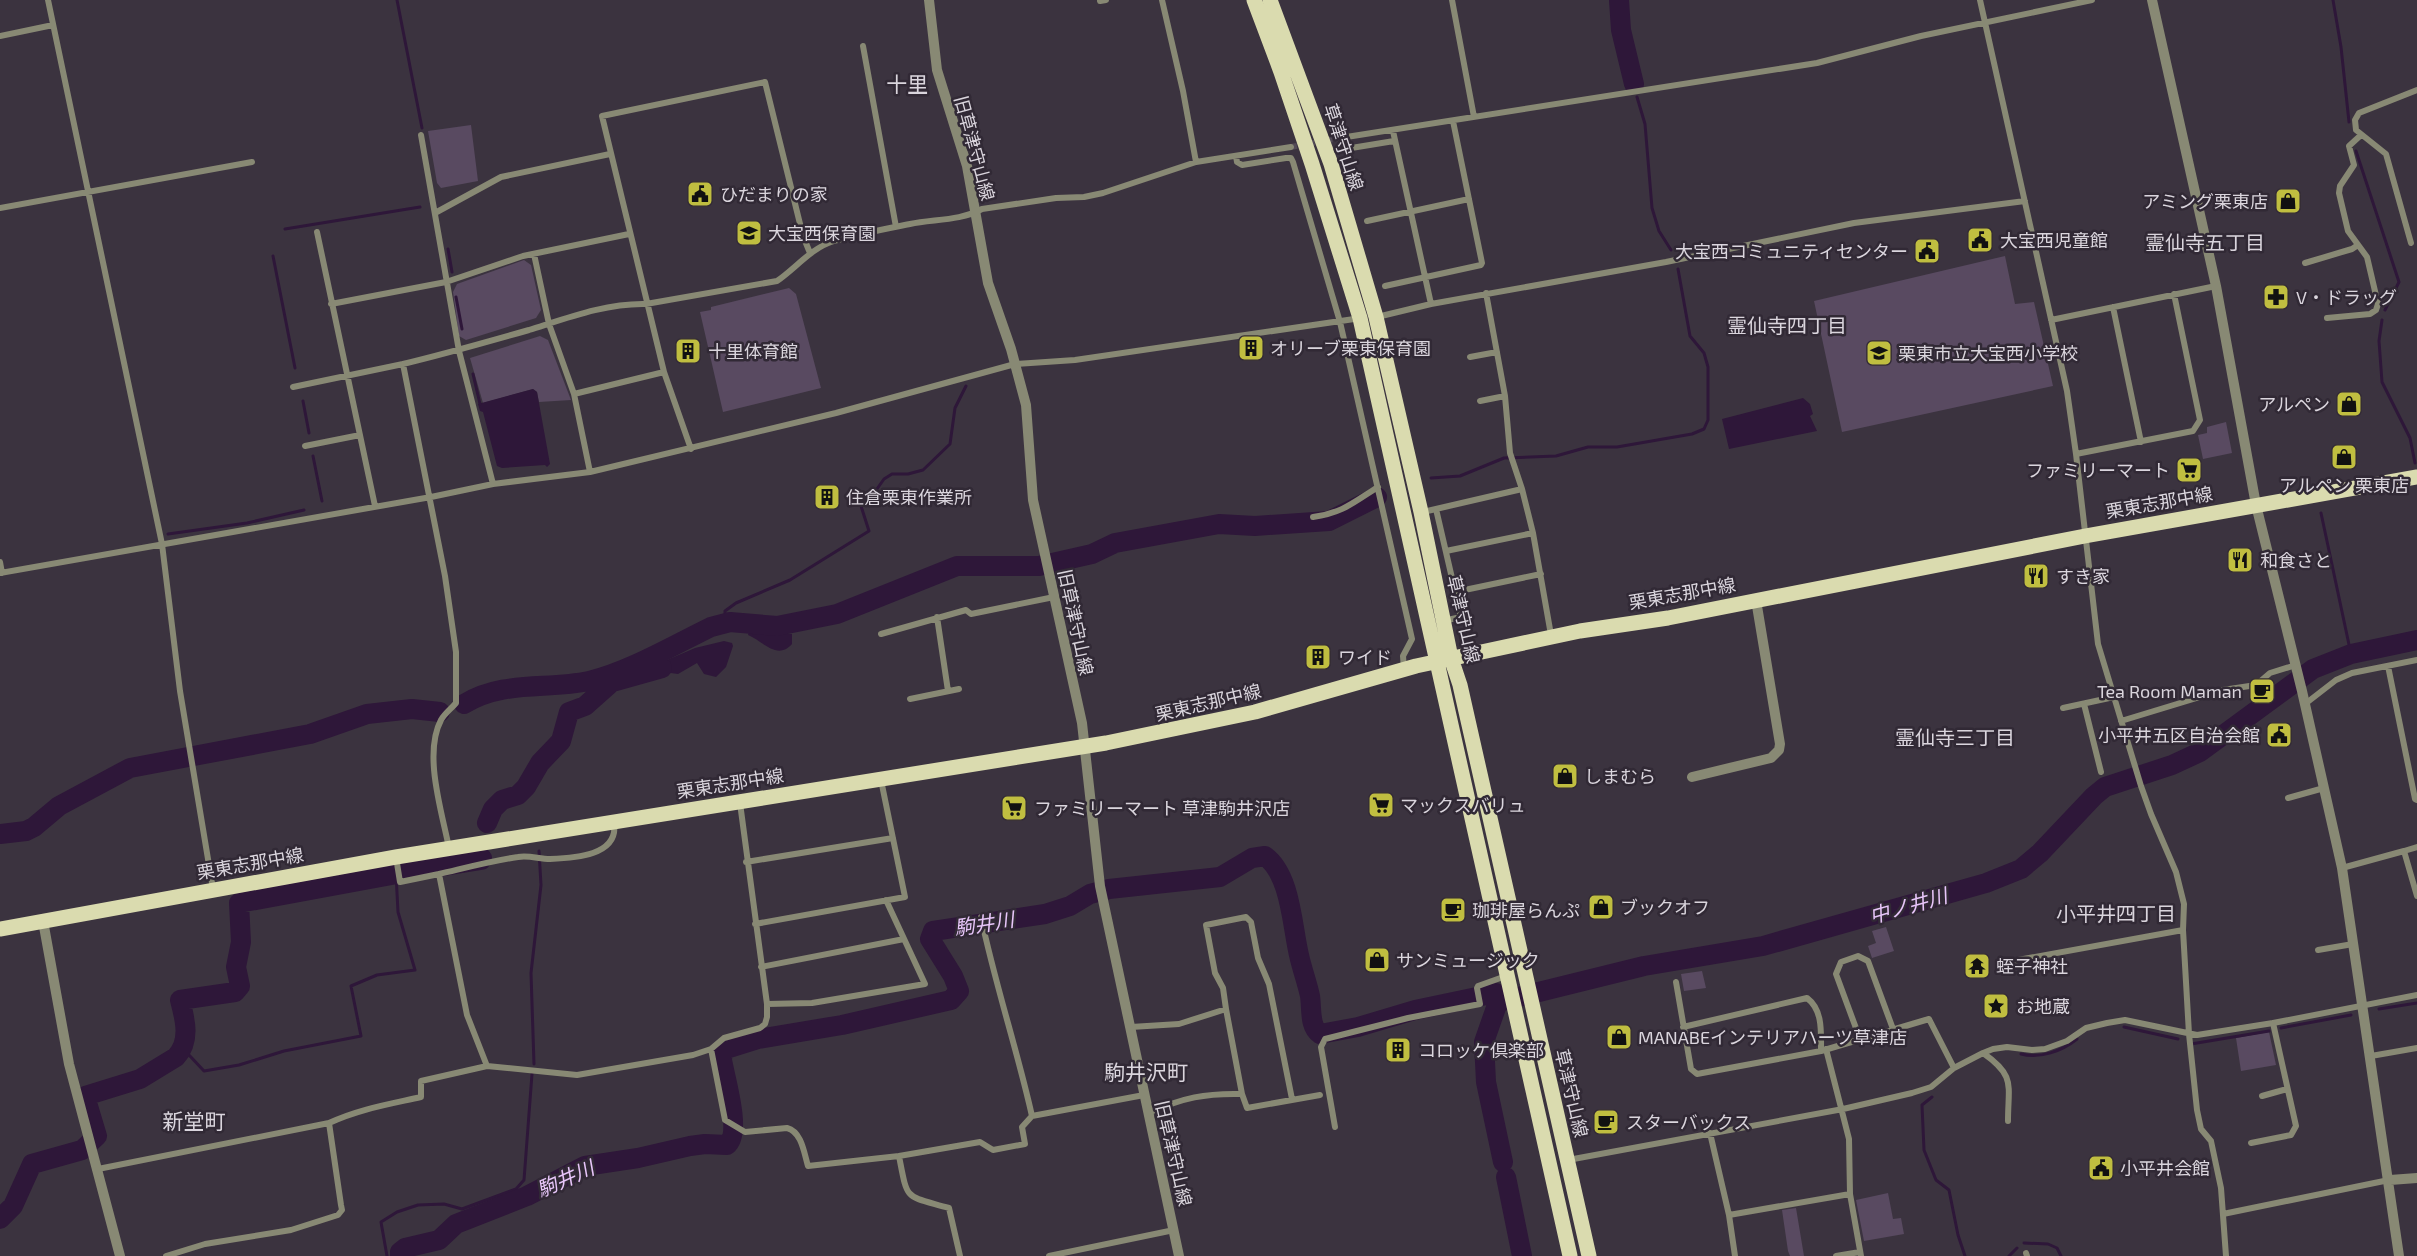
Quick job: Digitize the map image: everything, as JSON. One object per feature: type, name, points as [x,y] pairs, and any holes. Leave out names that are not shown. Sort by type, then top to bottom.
[{"type":"main road","name":"草津守山線","points":[[1254,0],[1302,133],[1360,318],[1444,660],[1515,1009],[1570,1256]]},
{"type":"main road","name":"草津守山線","points":[[1270,0],[1328,152],[1377,317],[1429,511],[1442,621],[1444,660],[1460,685],[1589,1256]]},
{"type":"main road","name":"栗東志那中線","points":[[0,929],[449,848],[1085,747],[1255,712],[1444,660],[1552,639],[1600,627],[1668,618],[2085,536],[2417,477]]},
{"type":"street","points":[[48,0],[162,544],[180,691],[213,889]]},
{"type":"street","name":"旧草津守山線","points":[[929,0],[937,70],[967,166],[988,283],[1026,405],[1033,500],[1085,747],[1101,890],[1179,1256]]},
{"type":"street","points":[[1100,1],[1106,0]]},
{"type":"street","points":[[1162,0],[1183,91],[1196,162]]},
{"type":"street","points":[[1452,0],[1474,117]]},
{"type":"street","points":[[1980,0],[2067,391],[2096,632],[2141,786],[2176,872],[2184,904],[2183,930],[2189,1034],[2197,1110],[2201,1129],[2211,1142],[2221,1188],[2226,1256]]},
{"type":"street","points":[[1340,138],[1817,63],[1922,36],[2092,0]]},
{"type":"street","points":[[2152,0],[2216,286],[2256,505],[2302,691],[2342,868],[2390,1180],[2399,1256]]},
{"type":"street","points":[[0,36],[53,25]]},
{"type":"street","points":[[863,46],[896,227]]},
{"type":"street","points":[[691,449],[664,372],[602,116],[765,82],[803,236],[810,253]]},
{"type":"street","points":[[2411,243],[2386,154],[2356,130],[2355,120],[2359,113],[2417,90]]},
{"type":"street","points":[[1385,286],[1482,263],[1453,121]]},
{"type":"street","points":[[1393,131],[1431,304]]},
{"type":"street","points":[[421,135],[459,351],[493,484]]},
{"type":"street","points":[[2327,318],[2370,314],[2376,310],[2378,304],[2367,257],[2348,231],[2339,193],[2340,186],[2354,165],[2349,146],[2361,135]]},
{"type":"street","points":[[1328,152],[1394,141]]},
{"type":"street","points":[[293,387],[459,351],[596,310],[632,303],[646,304],[777,281],[793,270],[810,253],[831,242],[982,209],[1103,193],[1196,162],[1291,147]]},
{"type":"street","points":[[435,213],[501,177],[610,154]]},
{"type":"street","points":[[1236,156],[1237,162],[1242,165],[1291,159],[1340,322],[1413,639],[1403,656],[1405,670]]},
{"type":"street","points":[[0,208],[252,162]]},
{"type":"street","points":[[1367,221],[1469,199]]},
{"type":"street","points":[[0,562],[1,573],[493,484],[590,472],[836,413],[1015,364],[1075,360],[1377,317],[1486,293],[1666,262],[1854,223],[2025,201]]},
{"type":"street","points":[[317,231],[375,506]]},
{"type":"street","points":[[331,304],[446,282],[523,256],[629,234]]},
{"type":"street","points":[[2305,263],[2352,249],[2358,245]]},
{"type":"street","points":[[534,254],[549,324],[574,394],[590,472]]},
{"type":"street","points":[[2051,320],[2216,286]]},
{"type":"street","points":[[1486,293],[1505,396],[1510,453],[1533,533],[1552,639]]},
{"type":"street","points":[[2076,454],[2193,431],[2200,420],[2174,294]]},
{"type":"street","points":[[2113,307],[2141,442]]},
{"type":"street","points":[[1470,357],[1497,352]]},
{"type":"street","points":[[403,364],[431,497],[445,576],[456,660],[456,703],[440,721],[434,752],[434,771],[449,848]]},
{"type":"street","points":[[574,394],[664,372]]},
{"type":"street","points":[[1480,401],[1505,396]]},
{"type":"street","points":[[305,446],[360,435]]},
{"type":"street","points":[[1313,517],[1331,515],[1346,509],[1378,487]]},
{"type":"street","points":[[1442,621],[1461,617],[1446,551],[1429,511],[1522,489]]},
{"type":"street","points":[[1446,551],[1533,533]]},
{"type":"street","points":[[1455,592],[1541,573]]},
{"type":"street","points":[[881,634],[966,610],[971,614],[1054,597]]},
{"type":"street","points":[[1692,777],[1771,758],[1779,750],[1780,744],[1756,600]]},
{"type":"street","points":[[937,617],[948,691]]},
{"type":"street","points":[[2305,704],[2337,680],[2352,673],[2417,660]]},
{"type":"street","points":[[2388,666],[2417,800]]},
{"type":"street","points":[[2121,721],[2223,690],[2256,684],[2270,673],[2296,667]]},
{"type":"street","points":[[909,699],[959,689]]},
{"type":"street","points":[[2062,708],[2114,697]]},
{"type":"street","points":[[2084,704],[2101,772]]},
{"type":"street","points":[[755,924],[906,895],[881,778]]},
{"type":"street","points":[[2288,798],[2324,788]]},
{"type":"street","points":[[98,1169],[329,1123],[381,1105],[422,1097],[421,1081],[487,1066],[577,1075],[693,1055],[711,1049],[724,1038],[760,1028],[765,1024],[767,1004],[746,862],[740,802]]},
{"type":"street","points":[[396,857],[400,882],[520,857],[551,859],[594,853],[609,844],[615,833],[613,821]]},
{"type":"street","points":[[746,862],[893,838]]},
{"type":"street","points":[[2342,868],[2417,847]]},
{"type":"street","points":[[2404,851],[2417,896]]},
{"type":"street","points":[[440,874],[467,1015],[487,1066]]},
{"type":"street","points":[[767,1004],[812,1003],[925,984],[886,900]]},
{"type":"street","points":[[981,917],[992,969],[1018,1053],[1032,1116]]},
{"type":"street","points":[[1292,1099],[1269,984],[1258,958],[1251,922],[1246,917],[1206,925],[1215,973],[1223,988],[1246,1108],[1320,1095]]},
{"type":"street","points":[[44,921],[69,1064],[120,1256]]},
{"type":"street","points":[[2007,962],[2183,930]]},
{"type":"street","points":[[761,967],[904,939]]},
{"type":"street","points":[[2318,950],[2353,944]]},
{"type":"street","points":[[1860,1039],[1836,974],[1841,962],[1858,956],[1868,961],[1893,1029]]},
{"type":"street","points":[[1335,1127],[1322,1047],[1325,1039],[1408,1018],[1480,1004],[1478,986],[1509,979]]},
{"type":"street","points":[[1676,982],[1690,1069],[1697,1074],[1823,1050],[1929,1019],[1954,1068]]},
{"type":"street","points":[[1567,1160],[1843,1109],[1912,1093],[1931,1087],[1954,1068],[1993,1049],[2007,1047],[2045,1049],[2067,1041],[2086,1028],[2125,1020],[2197,1035],[2417,995]]},
{"type":"street","points":[[1683,1027],[1807,998],[1815,1004],[1823,1050],[1843,1109],[1849,1138],[1850,1194],[1860,1254],[1836,1256]]},
{"type":"street","points":[[1131,1027],[1179,1024],[1226,1009]]},
{"type":"street","points":[[2251,1143],[2291,1135],[2296,1126],[2273,1023]]},
{"type":"street","points":[[2371,1056],[2417,1048]]},
{"type":"street","points":[[711,1049],[725,1120],[738,1130],[745,1132],[787,1128],[794,1130],[798,1134],[808,1166],[899,1156],[980,1142],[993,1150],[1025,1144],[1022,1127],[1032,1116],[1144,1095]]},
{"type":"street","points":[[1983,1053],[2000,1065],[2007,1077],[2010,1093],[2008,1121]]},
{"type":"street","points":[[2262,1096],[2287,1089]]},
{"type":"street","points":[[1150,1112],[1183,1099],[1202,1095],[1242,1094]]},
{"type":"street","points":[[166,1256],[206,1244],[291,1230],[339,1215],[342,1210],[329,1123]]},
{"type":"street","points":[[1710,1133],[1729,1215],[1735,1256]]},
{"type":"street","points":[[899,1156],[906,1189],[912,1198],[949,1209],[960,1256]]},
{"type":"street","points":[[2223,1215],[2390,1180],[2417,1178]]},
{"type":"street","points":[[1729,1215],[1850,1194]]},
{"type":"street","points":[[1049,1256],[1174,1230]]},
{"type":"shaded area","points":[[471,125],[478,181],[441,188],[437,183],[428,131]]},
{"type":"shaded area","points":[[2005,256],[2015,304],[2034,302],[2053,386],[1842,432],[1814,301]]},
{"type":"shaded area","points":[[524,260],[531,265],[541,310],[536,318],[466,340],[459,336],[453,292],[457,284]]},
{"type":"shaded area","points":[[789,288],[796,294],[821,388],[723,412],[700,312],[711,310],[711,307]]},
{"type":"shaded area","points":[[540,336],[548,340],[571,400],[539,402],[537,392],[533,389],[483,403],[470,358]]},
{"type":"shaded area","points":[[533,389],[537,392],[550,464],[547,467],[545,465],[502,468],[497,466],[483,412],[480,411],[478,404]]},
{"type":"shaded area","points":[[1803,398],[1810,404],[1813,414],[1810,416],[1817,431],[1729,449],[1722,419]]},
{"type":"shaded area","points":[[2226,422],[2232,453],[2203,459],[2198,435],[2207,433],[2207,427]]},
{"type":"shaded area","points":[[749,631],[792,634],[792,644],[781,651],[775,650],[748,635]]},
{"type":"shaded area","points":[[724,641],[732,643],[733,646],[726,667],[716,677],[704,674],[697,663],[678,674],[663,672],[663,662],[695,648]]},
{"type":"shaded area","points":[[1886,927],[1894,951],[1872,958],[1868,946],[1876,943],[1872,931]]},
{"type":"shaded area","points":[[1702,971],[1706,988],[1684,991],[1681,974]]},
{"type":"shaded area","points":[[2269,1032],[2276,1065],[2241,1071],[2236,1038]]},
{"type":"shaded area","points":[[1888,1193],[1893,1219],[1901,1218],[1904,1234],[1864,1241],[1856,1200]]},
{"type":"shaded area","points":[[1796,1208],[1804,1256],[1790,1256],[1788,1251],[1782,1210]]},
{"type":"waterway","points":[[397,0],[422,128]]},
{"type":"waterway","points":[[1619,0],[1621,30],[1634,84]]},
{"type":"waterway","points":[[2333,0],[2341,47],[2349,122]]},
{"type":"waterway","points":[[1637,97],[1645,124],[1652,208],[1659,231],[1671,250]]},
{"type":"waterway","points":[[2356,151],[2399,282],[2385,310]]},
{"type":"waterway","points":[[285,229],[420,207]]},
{"type":"waterway","points":[[448,249],[452,272]]},
{"type":"waterway","points":[[273,256],[295,368]]},
{"type":"waterway","points":[[1431,478],[1460,476],[1504,458],[1556,456],[1588,447],[1617,447],[1692,434],[1704,429],[1708,420],[1708,367],[1704,353],[1690,336],[1678,269]]},
{"type":"waterway","points":[[456,297],[462,329]]},
{"type":"waterway","points":[[2382,320],[2379,341],[2382,382],[2410,438],[2415,463]]},
{"type":"waterway","points":[[473,374],[480,404]]},
{"type":"waterway","points":[[725,623],[725,611],[736,603],[790,580],[869,531],[861,506],[872,496],[884,479],[892,474],[908,474],[923,470],[950,444],[955,408],[966,386]]},
{"type":"waterway","points":[[303,401],[309,433]]},
{"type":"waterway","points":[[313,456],[322,501]]},
{"type":"waterway","points":[[464,704],[479,696],[509,689],[573,684],[604,677],[711,627],[730,622],[777,626],[837,614],[957,566],[1039,566],[1092,554],[1115,543],[1219,524],[1255,526],[1329,521],[1377,497]]},
{"type":"waterway","points":[[168,534],[247,523],[304,510]]},
{"type":"waterway","points":[[2321,513],[2351,654]]},
{"type":"waterway","name":"中ノ井川","points":[[1498,1002],[1644,966],[1763,946],[1986,883],[2021,869],[2040,853],[2105,787],[2172,765],[2200,752],[2313,669],[2351,654],[2417,640]]},
{"type":"waterway","points":[[487,823],[493,809],[502,800],[518,795],[526,787],[540,763],[561,741],[569,712],[585,706],[612,682],[662,668]]},
{"type":"waterway","points":[[0,834],[26,831],[34,827],[59,806],[130,768],[310,734],[367,714],[412,709],[440,712]]},
{"type":"waterway","points":[[534,1064],[531,973],[541,885],[539,851]]},
{"type":"waterway","name":"駒井川","points":[[400,1256],[400,1252],[405,1248],[439,1240],[456,1224],[527,1196],[585,1166],[638,1158],[690,1146],[727,1145],[731,1139],[733,1118],[722,1060],[723,1050],[758,1039],[842,1025],[951,1000],[959,991],[953,976],[930,939],[933,931],[1045,914],[1070,906],[1090,894],[1109,889],[1220,877],[1252,858],[1265,856],[1274,865],[1285,888],[1310,996],[1314,1027],[1320,1034],[1358,1027],[1415,1010],[1496,993],[1498,1002]]},
{"type":"waterway","points":[[407,872],[482,858]]},
{"type":"waterway","points":[[181,1052],[189,1055],[204,1071],[239,1065],[284,1051],[361,1036],[351,986],[377,975],[415,970],[398,912],[396,874]]},
{"type":"waterway","points":[[0,1219],[13,1206],[32,1164],[82,1150],[97,1136],[85,1096],[140,1079],[176,1057],[181,1051],[186,1030],[180,1000],[235,992],[240,986],[236,967],[241,942],[239,903],[397,874]]},
{"type":"waterway","name":"中ノ井川","points":[[1498,1002],[1484,1042],[1486,1082],[1503,1162]]},
{"type":"waterway","points":[[2379,1009],[2417,1003]]},
{"type":"waterway","points":[[2281,1028],[2351,1015]]},
{"type":"waterway","points":[[2124,1027],[2178,1039]]},
{"type":"waterway","points":[[2191,1044],[2269,1031]]},
{"type":"waterway","points":[[2021,1054],[2043,1055],[2065,1047],[2077,1039]]},
{"type":"waterway","points":[[387,1256],[381,1222],[397,1212],[418,1205],[444,1204],[462,1209],[516,1189],[524,1180],[532,1074]]},
{"type":"waterway","points":[[1932,1097],[1922,1105],[1924,1150],[1936,1180],[1949,1190],[1958,1235],[1965,1256]]},
{"type":"waterway","name":"中ノ井川","points":[[1506,1177],[1522,1256]]},
{"type":"waterway","points":[[2024,1243],[2048,1244],[2057,1248],[2061,1256]]},
{"type":"waterway","points":[[2009,1256],[2017,1248]]},
{"type":"tunnel","points":[[1291,147],[1340,138]]},
{"type":"place","name":"ひだまりの家","points":[[700,194]]},
{"type":"place","name":"アミング栗東店","points":[[2288,201]]},
{"type":"place","name":"大宝西保育園","points":[[749,233]]},
{"type":"place","name":"大宝西児童館","points":[[1980,240]]},
{"type":"place","name":"大宝西コミュニティセンター","points":[[1927,251]]},
{"type":"place","name":"V・ドラッグ","points":[[2276,297]]},
{"type":"place","name":"オリーブ栗東保育園","points":[[1251,348]]},
{"type":"place","name":"十里体育館","points":[[688,351]]},
{"type":"place","name":"栗東市立大宝西小学校","points":[[1879,353]]},
{"type":"place","name":"アルペン","points":[[2349,404]]},
{"type":"place","name":"アルペン 栗東店","points":[[2344,457]]},
{"type":"place","name":"ファミリーマート","points":[[2189,470]]},
{"type":"place","name":"住倉栗東作業所","points":[[827,497]]},
{"type":"place","name":"和食さと","points":[[2240,560]]},
{"type":"place","name":"すき家","points":[[2036,576]]},
{"type":"place","name":"ワイド","points":[[1318,657]]},
{"type":"place","name":"Tea Room Maman","points":[[2262,691]]},
{"type":"place","name":"小平井五区自治会館","points":[[2279,735]]},
{"type":"place","name":"しまむら","points":[[1565,776]]},
{"type":"place","name":"マックスバリュ","points":[[1381,805]]},
{"type":"place","name":"ファミリーマート 草津駒井沢店","points":[[1014,808]]},
{"type":"place","name":"ブックオフ","points":[[1601,907]]},
{"type":"place","name":"珈琲屋らんぷ","points":[[1453,910]]},
{"type":"place","name":"サンミュージック","points":[[1377,960]]},
{"type":"place","name":"蛭子神社","points":[[1977,966]]},
{"type":"place","name":"お地蔵","points":[[1996,1006]]},
{"type":"place","name":"MANABEインテリアハーツ草津店","points":[[1619,1037]]},
{"type":"place","name":"コロッケ倶楽部","points":[[1398,1050]]},
{"type":"place","name":"スターバックス","points":[[1606,1122]]},
{"type":"place","name":"小平井会館","points":[[2101,1168]]},
{"type":"district","name":"十里","points":[[907,83]]},
{"type":"district","name":"霊仙寺五丁目","points":[[2205,242]]},
{"type":"district","name":"霊仙寺四丁目","points":[[1787,325]]},
{"type":"district","name":"霊仙寺三丁目","points":[[1955,737]]},
{"type":"district","name":"小平井四丁目","points":[[2116,913]]},
{"type":"district","name":"駒井沢町","points":[[1146,1071]]},
{"type":"district","name":"新堂町","points":[[194,1120]]}]
